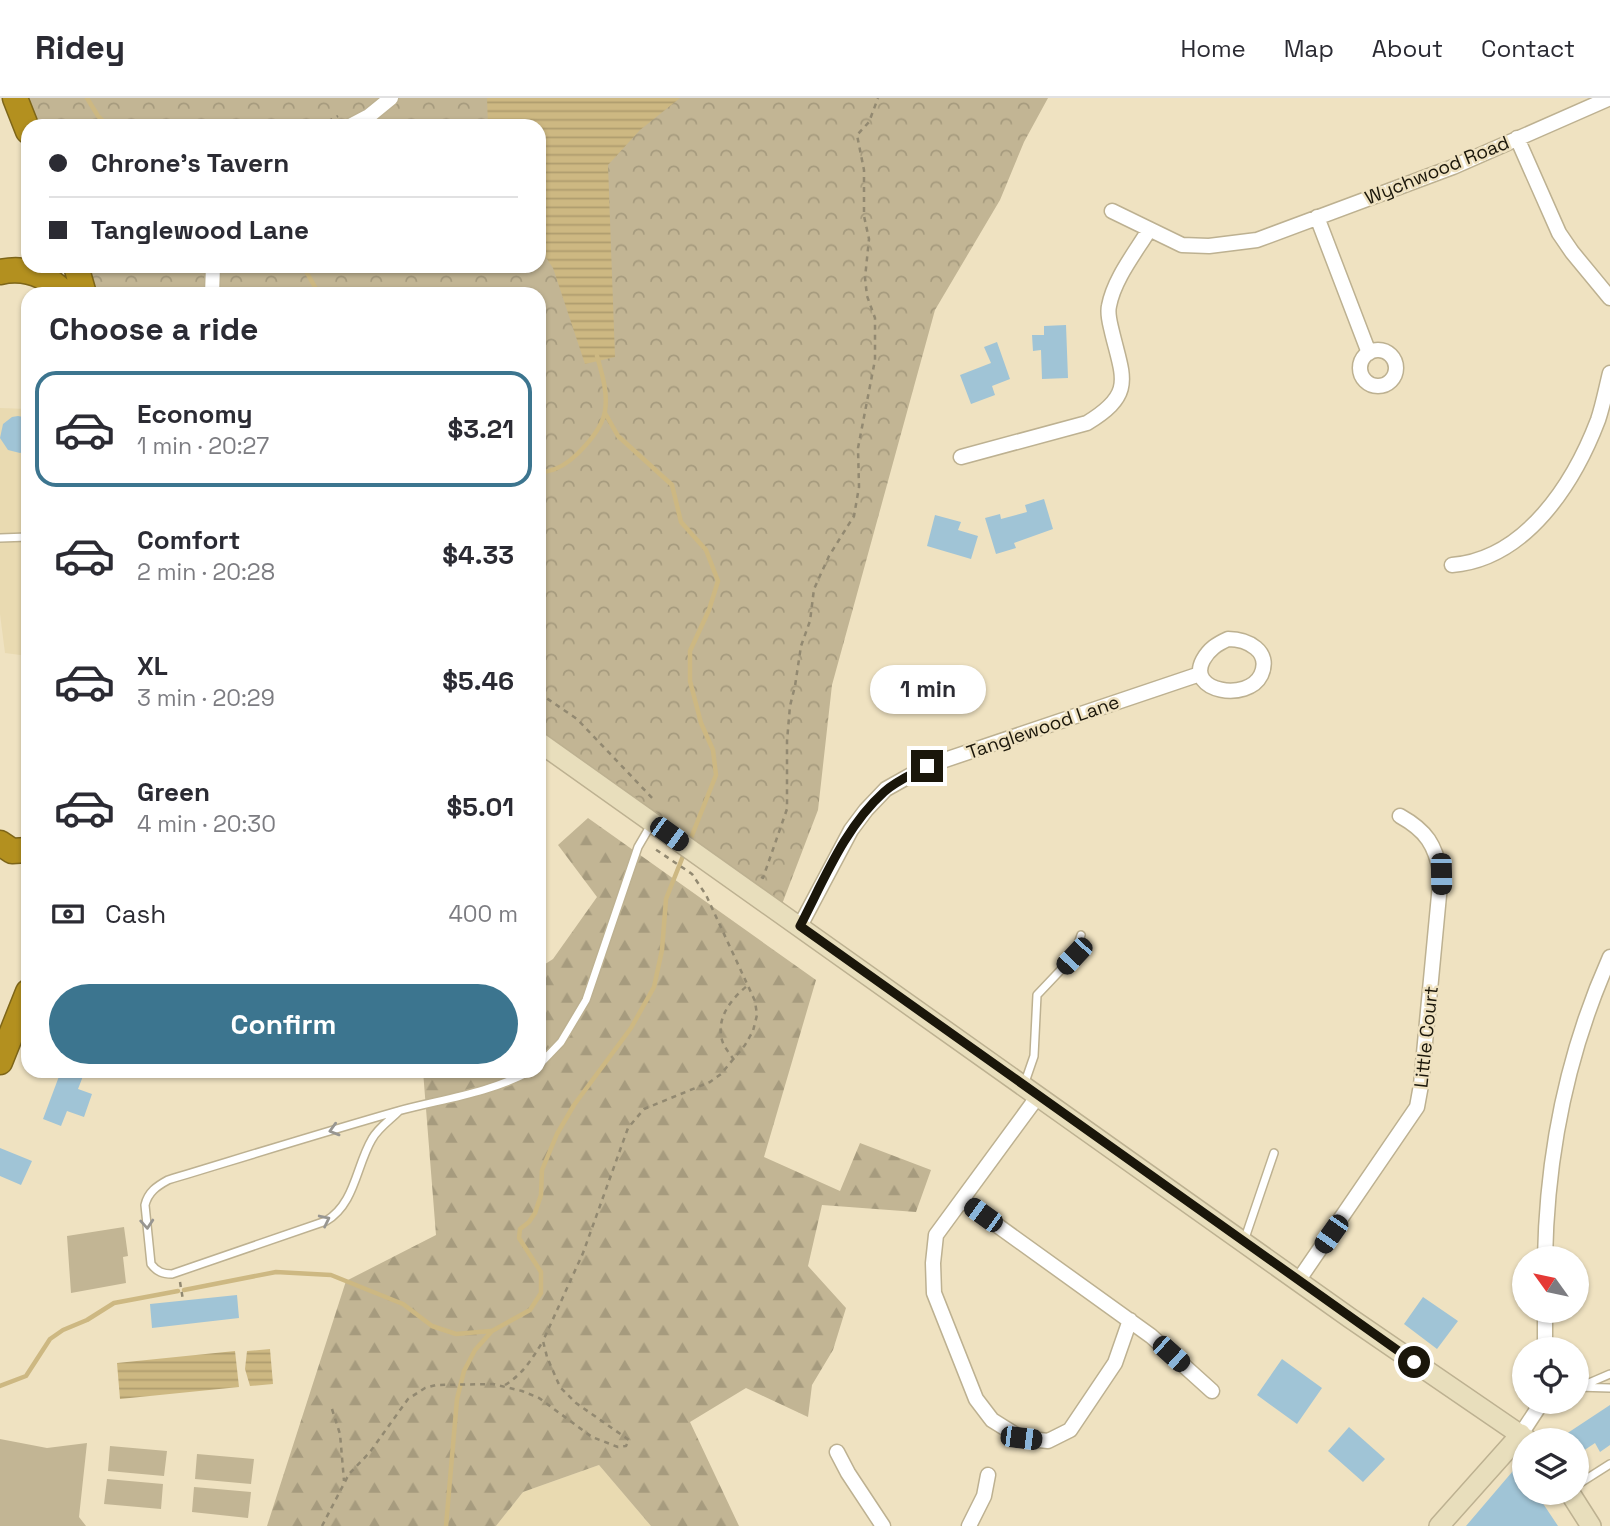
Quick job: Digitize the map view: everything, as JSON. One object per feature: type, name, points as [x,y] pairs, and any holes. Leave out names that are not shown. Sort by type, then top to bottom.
[{"type":"highway","points":[[15,98],[23,119]]},
{"type":"highway","points":[[0,272],[21,269]]},
{"type":"highway","points":[[33,273],[79,286]]},
{"type":"highway","points":[[0,843],[12,850],[21,850]]},
{"type":"highway","points":[[0,1026],[10,1020],[21,1004]]},
{"type":"highway","points":[[0,1062],[21,1010]]},
{"type":"street","points":[[363,119],[391,98]]},
{"type":"street","name":"Wychwood Road","points":[[1149,230],[1182,245],[1209,246],[1257,240],[1453,167],[1610,98]]},
{"type":"street","points":[[1517,138],[1559,233],[1610,298]]},
{"type":"street","points":[[961,457],[1087,423],[1105,412],[1122,388],[1123,380],[1108,309],[1112,292],[1149,230],[1112,211]]},
{"type":"street","points":[[1317,217],[1369,353]]},
{"type":"street","points":[[1452,565],[1467,564],[1496,554],[1531,527],[1571,475],[1599,417],[1610,373]]},
{"type":"street","points":[[1228,639],[1246,640],[1259,650],[1262,658],[1263,667],[1256,682],[1236,691],[1212,687],[1200,674],[1200,667],[1211,649],[1228,639]]},
{"type":"street","name":"Tanglewood Lane","points":[[800,926],[851,830],[886,789],[927,766],[1200,674]]},
{"type":"street","points":[[546,746],[669,834],[697,866],[800,926],[1298,1281],[1512,1429]]},
{"type":"street","name":"Little Court","points":[[1298,1281],[1417,1107],[1441,874],[1434,846],[1413,824],[1400,816]]},
{"type":"street","points":[[1546,1246],[1548,1186],[1556,1130],[1583,1025],[1610,957]]},
{"type":"street","points":[[1031,1091],[962,1200],[936,1235],[934,1293],[976,1399],[992,1420],[1021,1438],[1048,1441],[1070,1430],[1115,1363],[1130,1321]]},
{"type":"street","points":[[962,1200],[1151,1336],[1212,1391]]},
{"type":"street","points":[[1439,1526],[1512,1450]]},
{"type":"street","points":[[837,1452],[883,1526]]},
{"type":"street","points":[[970,1526],[984,1496],[988,1475]]},
{"type":"street","points":[[1578,1505],[1591,1526]]},
{"type":"lane","points":[[0,538],[21,537]]},
{"type":"lane","points":[[546,1058],[561,1042],[586,1000],[638,847],[652,822]]},
{"type":"lane","points":[[1031,1091],[1037,995],[1074,956],[1081,935]]},
{"type":"lane","points":[[399,1111],[372,1138],[347,1200],[334,1216],[178,1272],[164,1274],[155,1270],[149,1255],[145,1205],[147,1197],[168,1180],[399,1111],[482,1091],[514,1078]]},
{"type":"lane","points":[[1244,1242],[1274,1153]]},
{"type":"lane","points":[[1589,1383],[1610,1374]]},
{"type":"lane","points":[[1589,1387],[1610,1388]]},
{"type":"lane","points":[[1589,1477],[1610,1464]]},
{"type":"path","points":[[763,878],[787,809],[790,706],[801,646],[810,621],[814,589],[829,556],[854,516],[859,487],[858,448],[875,360],[875,318],[867,296],[865,278],[869,239],[864,216],[864,170],[857,135],[869,122],[878,98]]},
{"type":"path","points":[[546,698],[577,719],[654,801]]},
{"type":"path","points":[[504,1386],[517,1378],[528,1366],[543,1341],[583,1253],[628,1128],[644,1109],[710,1082],[746,1045],[757,1015],[755,1001],[706,895],[697,866],[653,848]]},
{"type":"path","points":[[734,1060],[721,1040],[724,1011],[734,996],[747,986]]},
{"type":"path","points":[[178,1272],[183,1300]]},
{"type":"path","points":[[322,1526],[345,1481],[370,1452],[408,1399],[425,1388],[448,1383],[504,1386],[523,1391],[539,1398],[592,1437],[618,1447],[626,1446],[629,1440],[576,1403],[560,1387],[543,1341]]},
{"type":"path","points":[[332,1409],[340,1434],[345,1481]]},
{"type":"shaded area","points":[[487,98],[680,98],[640,130],[608,165],[615,357],[585,364],[553,268],[546,258],[546,119],[488,119]]},
{"type":"shaded area","points":[[0,408],[21,409],[21,655],[5,653],[0,614]]},
{"type":"shaded area","points":[[270,1349],[273,1384],[250,1386],[245,1369],[247,1351]]},
{"type":"shaded area","points":[[235,1351],[239,1387],[120,1399],[117,1363]]},
{"type":"shaded area","points":[[599,1465],[651,1526],[496,1526],[523,1492]]},
{"type":"green space","points":[[15,98],[1048,98],[1024,142],[1000,200],[935,310],[832,685],[818,810],[779,912],[546,747],[546,287],[84,287],[79,273],[546,273],[546,119],[25,119]]},
{"type":"green space","points":[[588,818],[816,980],[764,1157],[840,1191],[860,1143],[931,1170],[916,1212],[822,1205],[808,1266],[846,1308],[833,1350],[812,1385],[808,1417],[746,1388],[690,1422],[739,1526],[651,1526],[599,1465],[523,1492],[496,1526],[267,1526],[346,1281],[436,1235],[424,1078],[546,1078],[546,964],[553,959],[597,897],[558,845]]},
{"type":"green space","points":[[124,1227],[128,1256],[123,1257],[126,1283],[71,1293],[67,1236]]},
{"type":"green space","points":[[0,1439],[47,1448],[87,1443],[79,1517],[86,1526],[0,1526]]},
{"type":"green space","points":[[110,1446],[167,1451],[164,1476],[108,1471]]},
{"type":"green space","points":[[197,1454],[254,1459],[251,1484],[195,1479]]},
{"type":"green space","points":[[107,1479],[163,1484],[161,1509],[104,1504]]},
{"type":"green space","points":[[194,1487],[251,1492],[248,1518],[192,1512]]},
{"type":"building","points":[[1066,325],[1068,378],[1042,379],[1041,350],[1033,351],[1032,335],[1044,335],[1044,326]]},
{"type":"building","points":[[997,342],[1010,379],[992,386],[995,395],[971,404],[960,375],[991,363],[984,347]]},
{"type":"building","points":[[12,417],[21,417],[20,453],[8,450],[0,438],[3,424]]},
{"type":"building","points":[[1044,499],[1053,529],[1014,543],[1016,548],[996,554],[985,518],[1000,514],[1001,519],[1027,512],[1025,505]]},
{"type":"building","points":[[935,515],[961,522],[958,530],[978,536],[971,559],[927,546]]},
{"type":"building","points":[[58,1078],[82,1078],[78,1089],[92,1094],[84,1117],[67,1111],[61,1126],[43,1119]]},
{"type":"building","points":[[0,1148],[32,1161],[21,1185],[0,1176]]},
{"type":"building","points":[[237,1295],[239,1318],[152,1328],[150,1304]]},
{"type":"building","points":[[1423,1297],[1458,1321],[1437,1349],[1404,1324]]},
{"type":"building","points":[[1282,1359],[1322,1388],[1297,1424],[1257,1395]]},
{"type":"building","points":[[1610,1405],[1610,1445],[1600,1452],[1595,1443],[1589,1447],[1589,1428],[1575,1428]]},
{"type":"building","points":[[1349,1427],[1385,1459],[1363,1482],[1328,1451]]},
{"type":"building","points":[[1512,1472],[1512,1505],[1544,1505],[1558,1526],[1466,1526]]},
{"type":"waterway","points":[[87,98],[101,119]]},
{"type":"waterway","points":[[307,273],[315,287]]},
{"type":"waterway","points":[[546,471],[570,460],[586,445],[603,419],[606,397],[597,356]]},
{"type":"waterway","points":[[605,413],[618,436],[672,485],[681,522],[706,550],[718,581],[709,610],[690,651],[690,681],[701,723],[713,750],[716,775],[689,843]]},
{"type":"waterway","points":[[446,1526],[457,1399],[464,1371],[475,1350],[492,1331],[530,1310],[541,1293],[541,1272],[519,1238],[520,1229],[535,1213],[541,1195],[542,1170],[557,1134],[574,1105],[631,1028],[654,987],[662,950],[666,899],[685,851]]},
{"type":"waterway","points":[[184,1290],[276,1272],[331,1275],[403,1304],[432,1326],[456,1334],[491,1331]]},
{"type":"waterway","points":[[0,1386],[26,1376],[50,1339],[63,1330],[87,1320],[114,1303],[178,1291]]},
{"type":"route","points":[[927,766],[886,789],[866,810],[851,830],[800,926],[1414,1362]]}]
